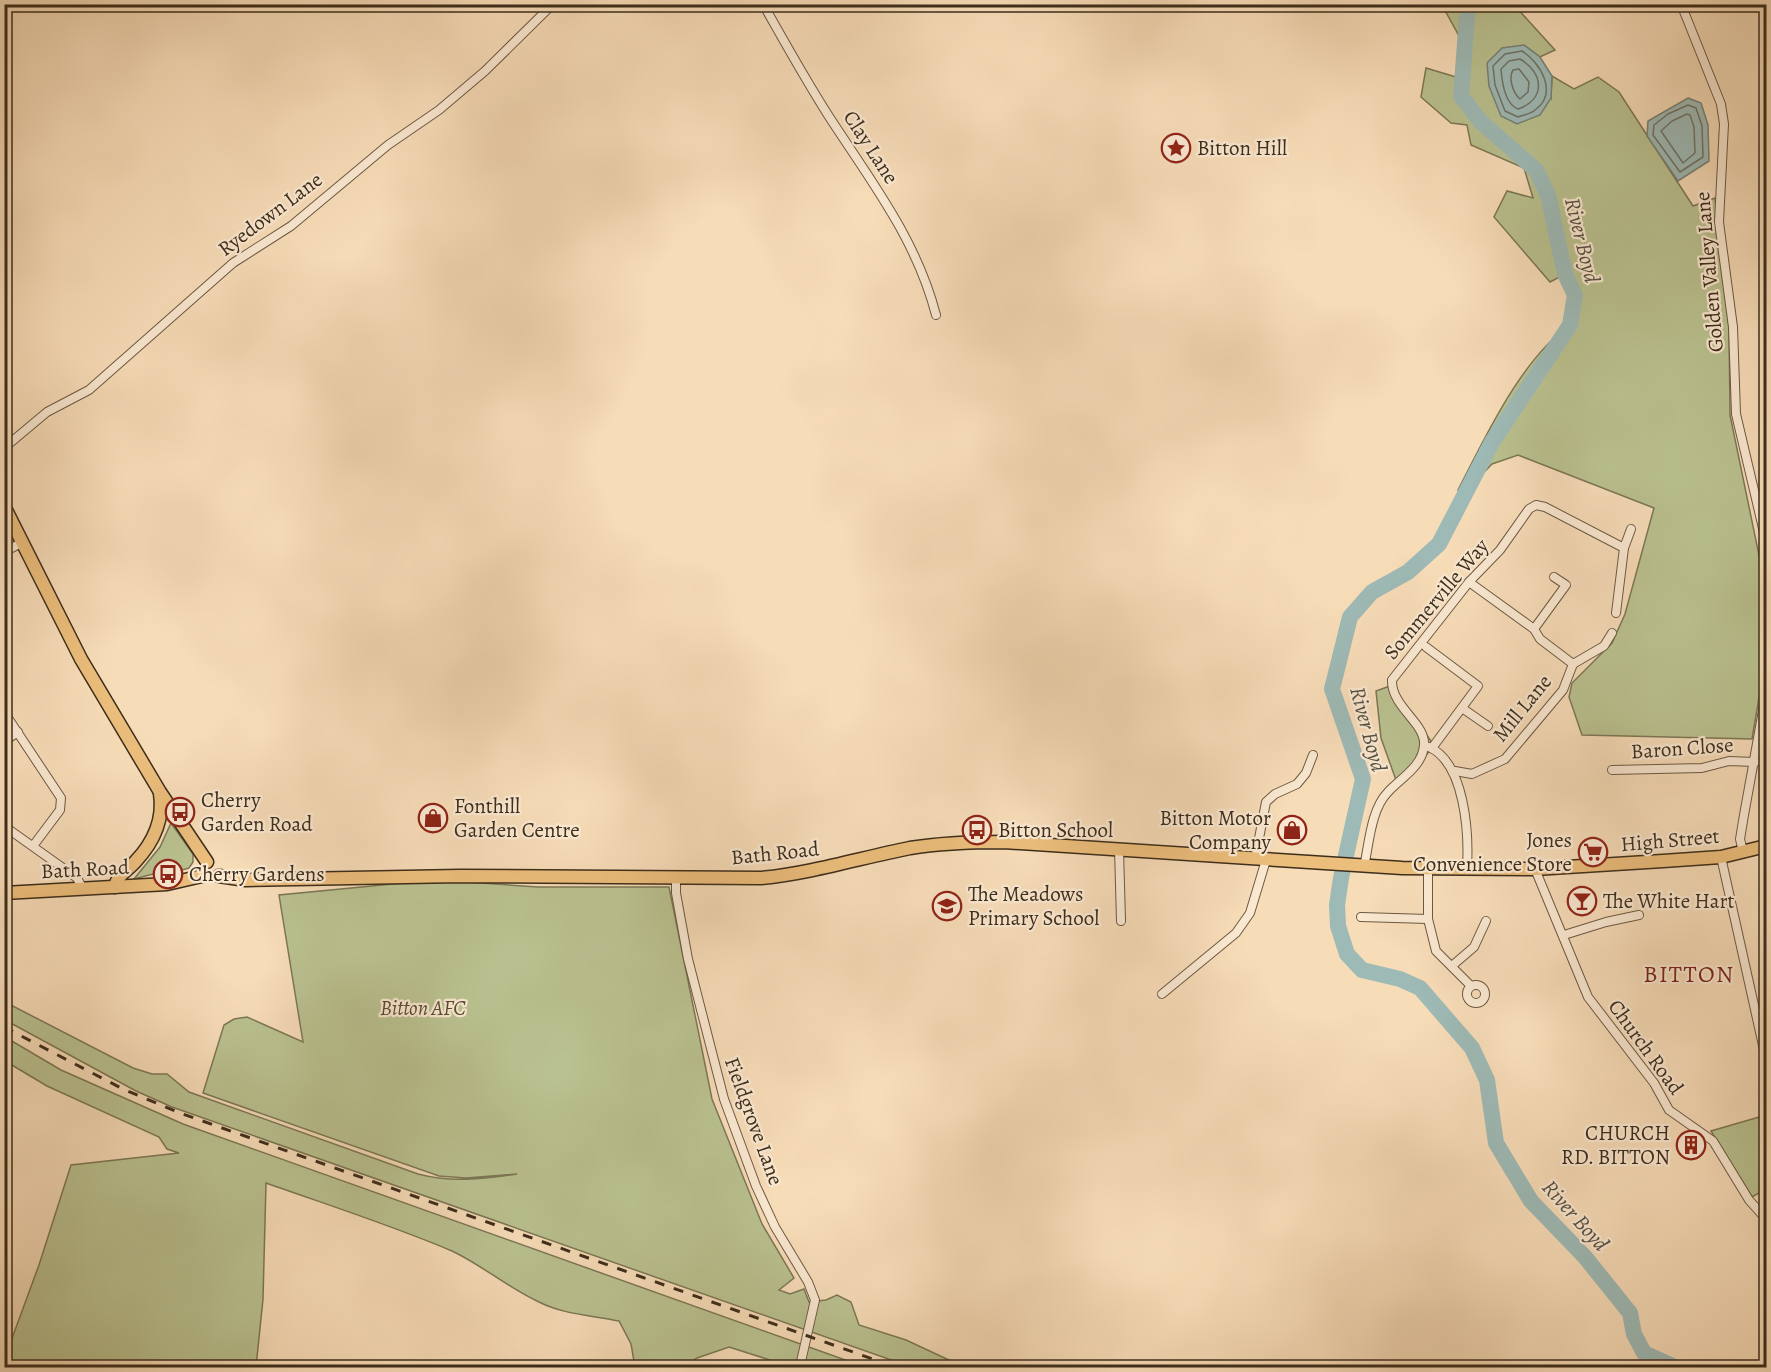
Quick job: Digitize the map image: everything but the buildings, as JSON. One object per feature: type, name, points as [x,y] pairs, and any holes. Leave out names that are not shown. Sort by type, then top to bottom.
[{"type":"main road","points":[[4,506],[81,659],[160,792],[207,862],[218,864],[219,876],[212,881],[202,876],[201,868],[207,862]]},
{"type":"main road","points":[[115,887],[119,877],[145,850],[157,829],[161,817],[160,792]]},
{"type":"main road","name":"Bath Road","points":[[219,876],[246,880],[460,876],[761,878],[798,875],[910,848],[956,843],[1036,842],[1361,866]]},
{"type":"main road","name":"High Street","points":[[1467,868],[1535,869],[1722,856],[1767,846]]},
{"type":"main road","points":[[1361,866],[1467,868]]},
{"type":"main road","name":"Bath Road","points":[[4,893],[189,881],[202,876]]},
{"type":"street","name":"Ryedown Lane","points":[[4,448],[47,412],[89,390],[233,263],[291,226],[388,145],[439,110],[485,71],[554,4]]},
{"type":"street","name":"Clay Lane","points":[[763,4],[827,113],[912,247],[927,279],[936,315]]},
{"type":"street","name":"Golden Valley Lane","points":[[1681,4],[1721,104],[1724,124],[1719,222],[1733,327],[1736,414],[1767,541]]},
{"type":"street","name":"Sommerville Way","points":[[1428,747],[1423,735],[1392,692],[1392,680],[1469,582],[1500,550],[1529,509],[1536,505],[1545,507],[1624,548]]},
{"type":"street","points":[[1616,613],[1624,548],[1631,529]]},
{"type":"street","points":[[4,552],[23,542]]},
{"type":"street","points":[[1534,629],[1566,585],[1554,577]]},
{"type":"street","points":[[1469,582],[1534,629],[1539,639],[1573,664],[1604,646],[1612,633]]},
{"type":"street","points":[[1361,866],[1379,803],[1417,764],[1428,747],[1478,686],[1426,647]]},
{"type":"street","name":"Mill Lane","points":[[1455,771],[1472,774],[1505,759],[1563,690],[1573,664]]},
{"type":"street","points":[[1743,852],[1740,839],[1767,694]]},
{"type":"street","points":[[1462,708],[1488,726]]},
{"type":"street","points":[[6,715],[61,798],[60,810],[33,846]]},
{"type":"street","points":[[6,740],[18,732]]},
{"type":"street","points":[[1428,747],[1455,771],[1468,843],[1467,868]]},
{"type":"street","points":[[1162,994],[1236,933],[1250,913],[1261,859],[1266,802],[1275,794],[1297,784],[1306,773],[1313,755]]},
{"type":"street","name":"Baron Close","points":[[1612,770],[1702,768],[1729,761],[1755,762]]},
{"type":"street","points":[[4,826],[77,878],[83,889]]},
{"type":"street","points":[[1119,849],[1121,921]]},
{"type":"street","points":[[1722,856],[1767,1059]]},
{"type":"street","points":[[1428,868],[1428,919],[1436,951],[1453,965],[1471,986]]},
{"type":"street","name":"Church Road","points":[[1535,869],[1588,997],[1654,1083],[1669,1110],[1713,1141],[1749,1200],[1767,1219]]},
{"type":"street","name":"Fieldgrove Lane","points":[[676,876],[676,892],[688,959],[724,1099],[756,1186],[775,1227],[808,1282],[815,1300],[800,1366]]},
{"type":"street","points":[[1564,935],[1639,915]]},
{"type":"street","points":[[1361,917],[1428,919]]},
{"type":"street","points":[[1453,965],[1474,947],[1486,921]]},
{"type":"green space","points":[[1442,5],[1514,5],[1555,50],[1540,57],[1524,45],[1551,98],[1552,76],[1574,89],[1598,77],[1619,92],[1693,206],[1715,198],[1729,326],[1730,415],[1766,589],[1766,657],[1752,739],[1582,735],[1569,697],[1572,683],[1612,643],[1625,614],[1654,508],[1518,455],[1492,464],[1464,493],[1458,490],[1492,424],[1520,378],[1552,340],[1570,325],[1575,295],[1565,274],[1550,282],[1494,217],[1507,191],[1533,198],[1524,168],[1471,145],[1467,125],[1451,123],[1421,97],[1426,68],[1456,77],[1459,36]]},
{"type":"green space","points":[[1390,686],[1431,741],[1428,753],[1397,783],[1381,738],[1376,691]]},
{"type":"green space","points":[[171,823],[193,854],[193,862],[189,868],[182,870],[177,866],[169,867],[169,870],[134,879],[160,847]]},
{"type":"green space","name":"Bitton AFC","points":[[451,881],[538,887],[669,887],[712,1099],[762,1224],[794,1278],[779,1290],[790,1294],[804,1289],[809,1302],[826,1300],[837,1295],[851,1302],[859,1325],[906,1340],[964,1367],[911,1367],[172,1107],[136,1091],[5,1020],[5,1002],[133,1068],[152,1074],[167,1074],[189,1092],[418,1174],[455,1179],[479,1179],[517,1174],[466,1178],[439,1176],[203,1093],[224,1025],[234,1019],[247,1017],[303,1042],[279,895],[403,883]]},
{"type":"green space","points":[[5,1037],[61,1070],[183,1124],[865,1367],[809,1367],[802,1359],[792,1367],[729,1347],[697,1358],[684,1367],[635,1367],[631,1344],[619,1321],[568,1312],[549,1306],[517,1290],[452,1251],[266,1183],[263,1299],[256,1367],[5,1368],[4,1360],[39,1265],[71,1165],[179,1153],[167,1149],[159,1137],[47,1086],[5,1061]]},
{"type":"green space","points":[[1766,1115],[1766,1189],[1752,1197],[1711,1131]]},
{"type":"water","points":[[1524,45],[1540,57],[1552,76],[1551,98],[1540,115],[1517,124],[1501,116],[1489,86],[1487,63],[1502,48]]},
{"type":"water","points":[[1688,98],[1701,103],[1708,125],[1709,161],[1678,181],[1647,136],[1648,121]]},
{"type":"waterway","name":"River Boyd","points":[[1468,4],[1461,96],[1481,122],[1536,170],[1548,195],[1565,274],[1575,295],[1570,325],[1492,442],[1439,544],[1408,572],[1372,592],[1350,617],[1332,689],[1363,779],[1341,878],[1337,905],[1338,926],[1347,954],[1362,970],[1400,979],[1420,988],[1472,1048],[1487,1080],[1496,1143],[1531,1201],[1585,1257],[1630,1313],[1634,1334],[1644,1353],[1677,1368]]},
{"type":"railway","points":[[4,1027],[123,1089],[180,1113],[898,1368]]},
{"type":"place","name":"Bitton Hill","points":[[1176,148]]},
{"type":"place","name":"Cherry Garden Road","points":[[180,812]]},
{"type":"place","name":"Fonthill Garden Centre","points":[[433,818]]},
{"type":"place","name":"Bitton School","points":[[977,830]]},
{"type":"place","name":"Bitton Motor Company","points":[[1292,830]]},
{"type":"place","name":"Jones Convenience Store","points":[[1593,852]]},
{"type":"place","name":"Cherry Gardens","points":[[168,874]]},
{"type":"place","name":"The White Hart","points":[[1582,901]]},
{"type":"place","name":"The Meadows Primary School","points":[[947,906]]},
{"type":"place","name":"CHURCH RD. BITTON","points":[[1691,1145]]},
{"type":"district","name":"BITTON","points":[[1689,974]]}]
